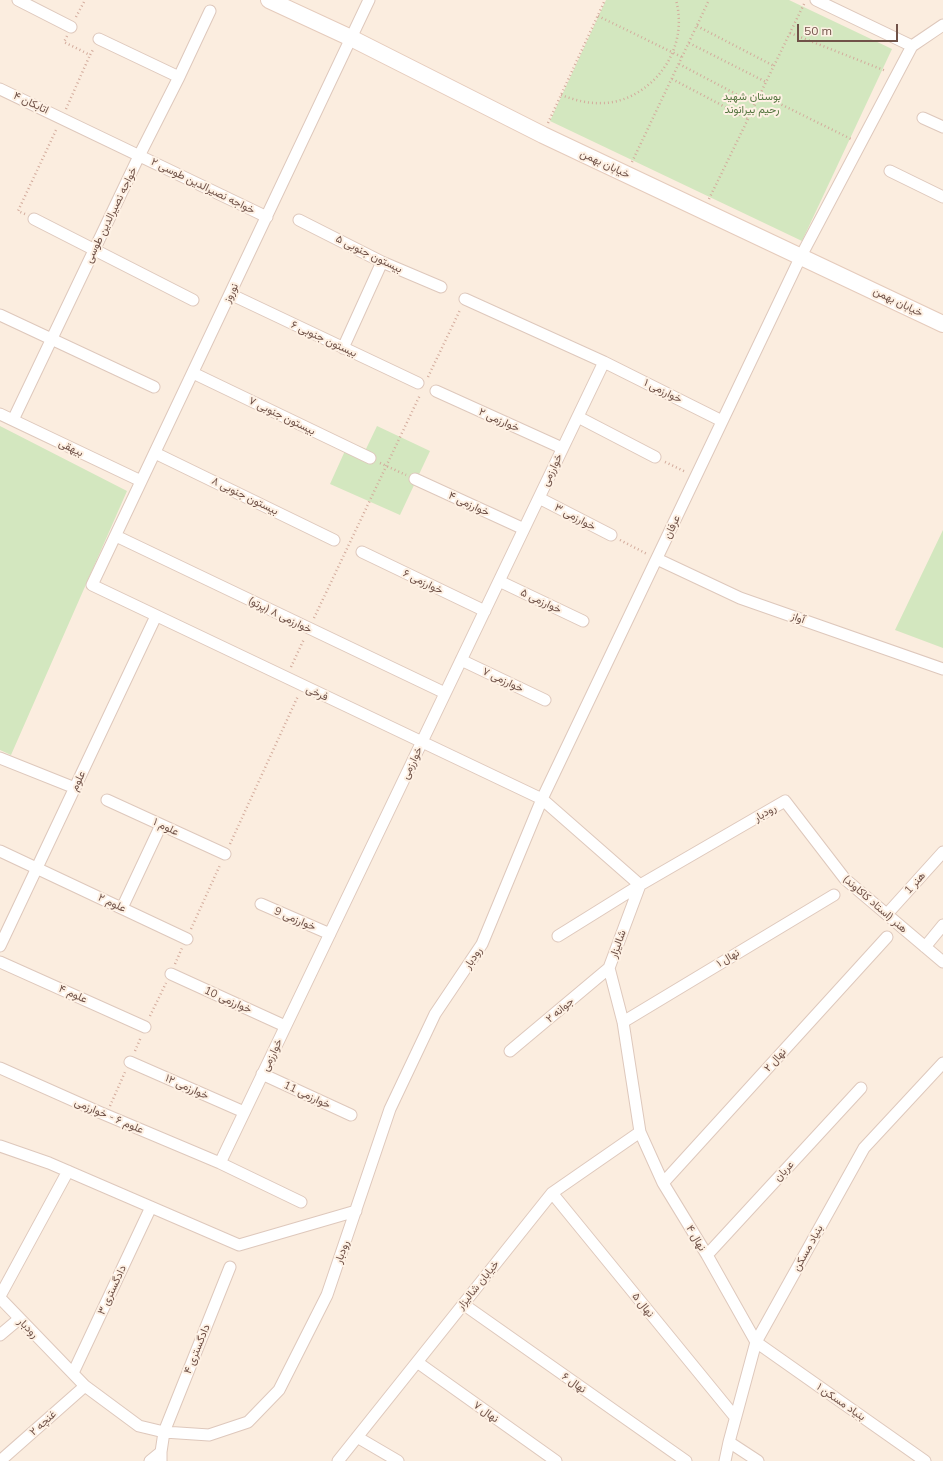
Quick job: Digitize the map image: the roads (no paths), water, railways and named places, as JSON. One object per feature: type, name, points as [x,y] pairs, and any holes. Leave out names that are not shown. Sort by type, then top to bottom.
[{"type":"street","points":[[18,0],[71,27]]},
{"type":"street","name":"خیابان بهمن","points":[[269,0],[351,38],[543,135],[943,324]]},
{"type":"street","name":"نوروز","points":[[92,585],[369,0]]},
{"type":"street","points":[[816,0],[912,46],[943,25]]},
{"type":"street","name":"خواجه نصیرالدین طوسی","points":[[13,420],[210,11]]},
{"type":"street","points":[[99,39],[179,78]]},
{"type":"street","name":"عرفان","points":[[542,799],[801,256],[912,46]]},
{"type":"street","name":"اتابکان ۴","points":[[0,89],[63,118],[139,156]]},
{"type":"street","points":[[923,118],[943,127]]},
{"type":"street","name":"خواجه نصیرالدین طوسی ۲","points":[[139,156],[267,217]]},
{"type":"street","points":[[890,172],[943,197]]},
{"type":"street","points":[[34,219],[193,300]]},
{"type":"street","name":"بیستون جنوبی ۵","points":[[298,220],[382,262],[441,287]]},
{"type":"street","points":[[343,348],[382,262]]},
{"type":"street","name":"بیستون جنوبی ۶","points":[[230,294],[422,385]]},
{"type":"street","name":"خوارزمی ۱","points":[[465,299],[604,362],[722,421]]},
{"type":"street","points":[[0,315],[154,387]]},
{"type":"street","name":"خوارزمی","points":[[220,1163],[604,362]]},
{"type":"street","name":"بیستون جنوبی ۷","points":[[193,373],[370,458]]},
{"type":"street","name":"خوارزمی ۲","points":[[436,391],[562,448]]},
{"type":"street","name":"بیهقی","points":[[0,414],[141,481]]},
{"type":"street","points":[[578,417],[655,457]]},
{"type":"street","name":"بیستون جنوبی ۸","points":[[155,453],[334,540]]},
{"type":"street","name":"خوارزمی ۴","points":[[415,479],[524,529]]},
{"type":"street","name":"خوارزمی ۳","points":[[539,498],[611,536]]},
{"type":"street","name":"خوارزمی ۸ (پرتو)","points":[[116,536],[445,693]]},
{"type":"street","name":"خوارزمی ۶","points":[[362,552],[485,611]]},
{"type":"street","name":"آواز","points":[[656,559],[740,598],[943,670]]},
{"type":"street","name":"خوارزمی ۵","points":[[499,581],[583,621]]},
{"type":"street","name":"فرخی","points":[[92,585],[542,799]]},
{"type":"street","name":"علوم","points":[[0,946],[156,616]]},
{"type":"street","name":"خوارزمی ۷","points":[[461,660],[545,700]]},
{"type":"street","points":[[0,758],[74,788]]},
{"type":"street","points":[[542,799],[640,885]]},
{"type":"street","name":"رودبار","points":[[0,1297],[19,1319],[85,1386],[139,1426],[164,1432],[209,1435],[248,1422],[279,1390],[327,1295],[390,1108],[435,1014],[482,944],[542,799]]},
{"type":"street","name":"علوم ۱","points":[[107,800],[225,854]]},
{"type":"street","name":"رودبار","points":[[558,936],[640,885],[786,801]]},
{"type":"street","name":"هنر (استاد کاکاوند)","points":[[786,801],[845,879],[943,962]]},
{"type":"street","points":[[122,908],[160,825]]},
{"type":"street","name":"علوم ۲","points":[[0,851],[187,939]]},
{"type":"street","name":"هنر 1","points":[[886,914],[943,852]]},
{"type":"street","name":"شالیزار","points":[[640,885],[610,968],[623,1022],[640,1132]]},
{"type":"street","name":"نهال ۱","points":[[623,1022],[834,895]]},
{"type":"street","name":"خوارزمی 9","points":[[261,904],[330,934]]},
{"type":"street","points":[[925,946],[943,925]]},
{"type":"street","name":"نهال ۲","points":[[663,1183],[887,937]]},
{"type":"street","name":"علوم ۴","points":[[0,962],[145,1027]]},
{"type":"street","name":"جوانه ۲","points":[[510,1052],[610,968]]},
{"type":"street","name":"خوارزمی 10","points":[[171,974],[286,1026]]},
{"type":"street","name":"خوارزمی ۱۲","points":[[130,1062],[244,1112]]},
{"type":"street","name":"بنیاد مسکن","points":[[725,1461],[735,1417],[756,1342],[864,1148],[943,1063]]},
{"type":"street","name":"علوم ۶ - خوارزمی","points":[[0,1068],[220,1163],[301,1202]]},
{"type":"street","name":"خوارزمی 11","points":[[262,1074],[351,1115]]},
{"type":"street","name":"عربان","points":[[707,1255],[861,1088]]},
{"type":"street","name":"نهال ۴","points":[[640,1132],[663,1183],[707,1255],[756,1342]]},
{"type":"street","name":"خیابان شالیزار","points":[[338,1461],[552,1193],[640,1132]]},
{"type":"street","points":[[0,1146],[49,1163],[239,1245],[356,1211]]},
{"type":"street","points":[[0,1297],[68,1171]]},
{"type":"street","name":"نهال ۵","points":[[552,1193],[735,1417]]},
{"type":"street","name":"دادگستری ۳","points":[[73,1373],[151,1207]]},
{"type":"street","name":"دادگستری ۴","points":[[161,1457],[164,1432],[230,1267]]},
{"type":"street","name":"نهال ۶","points":[[463,1304],[686,1461]]},
{"type":"street","points":[[0,1335],[19,1319]]},
{"type":"street","name":"بنیاد مسکن ۱","points":[[756,1342],[925,1461]]},
{"type":"street","name":"نهال ۷","points":[[416,1362],[556,1461]]},
{"type":"street","name":"غنچه ۲","points":[[0,1461],[85,1386]]},
{"type":"street","points":[[357,1437],[398,1461]]},
{"type":"street","points":[[729,1442],[758,1461]]},
{"type":"street","points":[[150,1461],[161,1457]]},
{"type":"park label","name":"بوستان شهید رحیم بیرانوند","points":[[752,103]]}]
